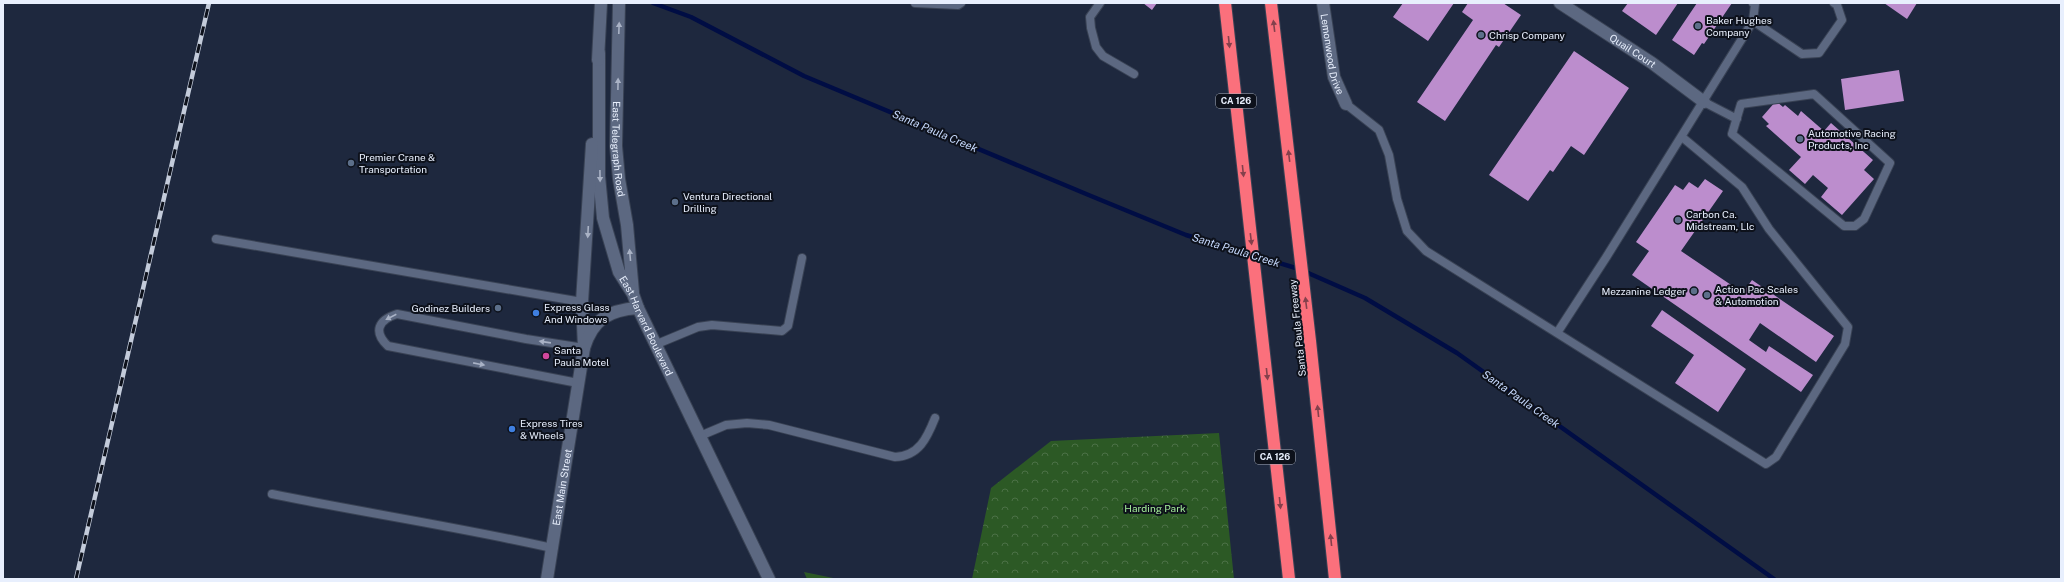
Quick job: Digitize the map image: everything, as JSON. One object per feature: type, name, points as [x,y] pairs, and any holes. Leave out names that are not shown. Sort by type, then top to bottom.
[{"type":"highway","name":"CA 126","points":[[1225,3],[1289,579]]},
{"type":"highway","name":"Santa Paula Freeway","points":[[1271,3],[1310,341],[1335,579]]},
{"type":"main road","points":[[599,53],[601,3]]},
{"type":"main road","name":"East Telegraph Road","points":[[619,3],[616,146],[620,185],[627,225],[633,294]]},
{"type":"main road","name":"Lemonwood Drive","points":[[1323,3],[1334,77],[1346,104]]},
{"type":"main road","name":"Quail Court","points":[[1560,3],[1652,63],[1704,102]]},
{"type":"main road","name":"East Main Street","points":[[584,348],[582,302],[587,248],[590,177],[599,53]]},
{"type":"main road","name":"East Harvard Boulevard","points":[[599,53],[600,176],[603,218],[619,272],[633,294],[638,308],[769,579]]},
{"type":"main road","name":"East Main Street","points":[[547,579],[584,348],[591,329],[606,315],[618,310],[638,308]]},
{"type":"lane","points":[[915,3],[961,3]]},
{"type":"lane","points":[[1100,3],[1090,17],[1090,28],[1096,47],[1103,56],[1134,74]]},
{"type":"lane","points":[[1557,332],[1682,137],[1704,102],[1715,80],[1753,21],[1754,3]]},
{"type":"lane","points":[[1753,21],[1802,54],[1819,53],[1842,20],[1837,5],[1834,3]]},
{"type":"lane","points":[[1814,94],[1890,163],[1864,219],[1855,226],[1844,226],[1732,134],[1737,119],[1741,104],[1814,94]]},
{"type":"lane","points":[[1704,102],[1737,119]]},
{"type":"lane","points":[[1346,104],[1379,130],[1389,155],[1396,199],[1407,231],[1426,251],[1766,464],[1776,456],[1845,344],[1848,327],[1769,229],[1742,187],[1682,137]]},
{"type":"lane","points":[[216,239],[582,302]]},
{"type":"lane","points":[[656,344],[698,327],[712,324],[782,331],[788,326],[802,258]]},
{"type":"lane","points":[[578,383],[388,346],[381,339],[379,332],[380,324],[387,317],[397,314],[526,339],[584,348]]},
{"type":"lane","points":[[700,436],[726,425],[747,423],[769,425],[895,457],[906,457],[919,449],[928,437],[935,418]]},
{"type":"lane","points":[[272,494],[350,510],[468,530],[552,548]]},
{"type":"green space","name":"Harding Park","points":[[1219,433],[1234,579],[972,579],[991,488],[1051,441]]},
{"type":"green space","points":[[804,572],[838,579],[807,579]]},
{"type":"building","points":[[1143,3],[1157,3],[1152,10]]},
{"type":"building","points":[[1403,3],[1454,3],[1428,41],[1393,17]]},
{"type":"building","points":[[1468,3],[1503,3],[1521,15],[1499,47],[1496,45],[1445,121],[1417,102],[1473,20],[1462,12]]},
{"type":"building","points":[[1628,3],[1678,3],[1656,35],[1622,11]]},
{"type":"building","points":[[1697,3],[1732,3],[1704,44],[1702,43],[1694,55],[1672,40]]},
{"type":"building","points":[[1884,3],[1917,3],[1907,19]]},
{"type":"building","points":[[1574,51],[1629,88],[1584,155],[1571,146],[1553,172],[1550,170],[1528,201],[1489,175]]},
{"type":"building","points":[[1899,70],[1904,101],[1845,110],[1841,79]]},
{"type":"building","points":[[1776,101],[1783,107],[1785,105],[1798,116],[1801,111],[1824,131],[1831,123],[1873,160],[1864,170],[1874,179],[1842,215],[1821,197],[1828,188],[1813,175],[1805,184],[1789,170],[1801,157],[1766,126],[1769,124],[1762,117]]},
{"type":"building","points":[[1705,179],[1723,191],[1681,251],[1743,293],[1752,280],[1834,336],[1816,362],[1760,323],[1749,340],[1766,352],[1769,346],[1813,375],[1801,392],[1632,275],[1649,251],[1636,242],[1675,185],[1683,190],[1689,182],[1698,188]]},
{"type":"building","points":[[1662,310],[1746,369],[1718,412],[1675,383],[1694,355],[1651,326]]},
{"type":"waterway","name":"Santa Paula Creek","points":[[653,3],[691,17],[804,76],[1091,196],[1186,235],[1299,269],[1365,298],[1457,353],[1774,579]]},
{"type":"railway","points":[[76,579],[209,3]]},
{"type":"place","name":"Baker Hughes Company","points":[[1698,26]]},
{"type":"place","name":"Chrisp Company","points":[[1481,35]]},
{"type":"place","name":"Automotive Racing Products, Inc","points":[[1800,139]]},
{"type":"place","name":"Premier Crane & Transportation","points":[[351,163]]},
{"type":"place","name":"Ventura Directional Drilling","points":[[675,202]]},
{"type":"place","name":"Carbon Ca. Midstream, Llc","points":[[1678,220]]},
{"type":"place","name":"Mezzanine Ledger","points":[[1694,291]]},
{"type":"place","name":"Action Pac Scales & Automotion","points":[[1707,295]]},
{"type":"place","name":"Godinez Builders","points":[[498,308]]},
{"type":"place","name":"Express Glass And Windows","points":[[536,313]]},
{"type":"place","name":"Santa Paula Motel","points":[[546,356]]},
{"type":"place","name":"Express Tires & Wheels","points":[[512,429]]}]
